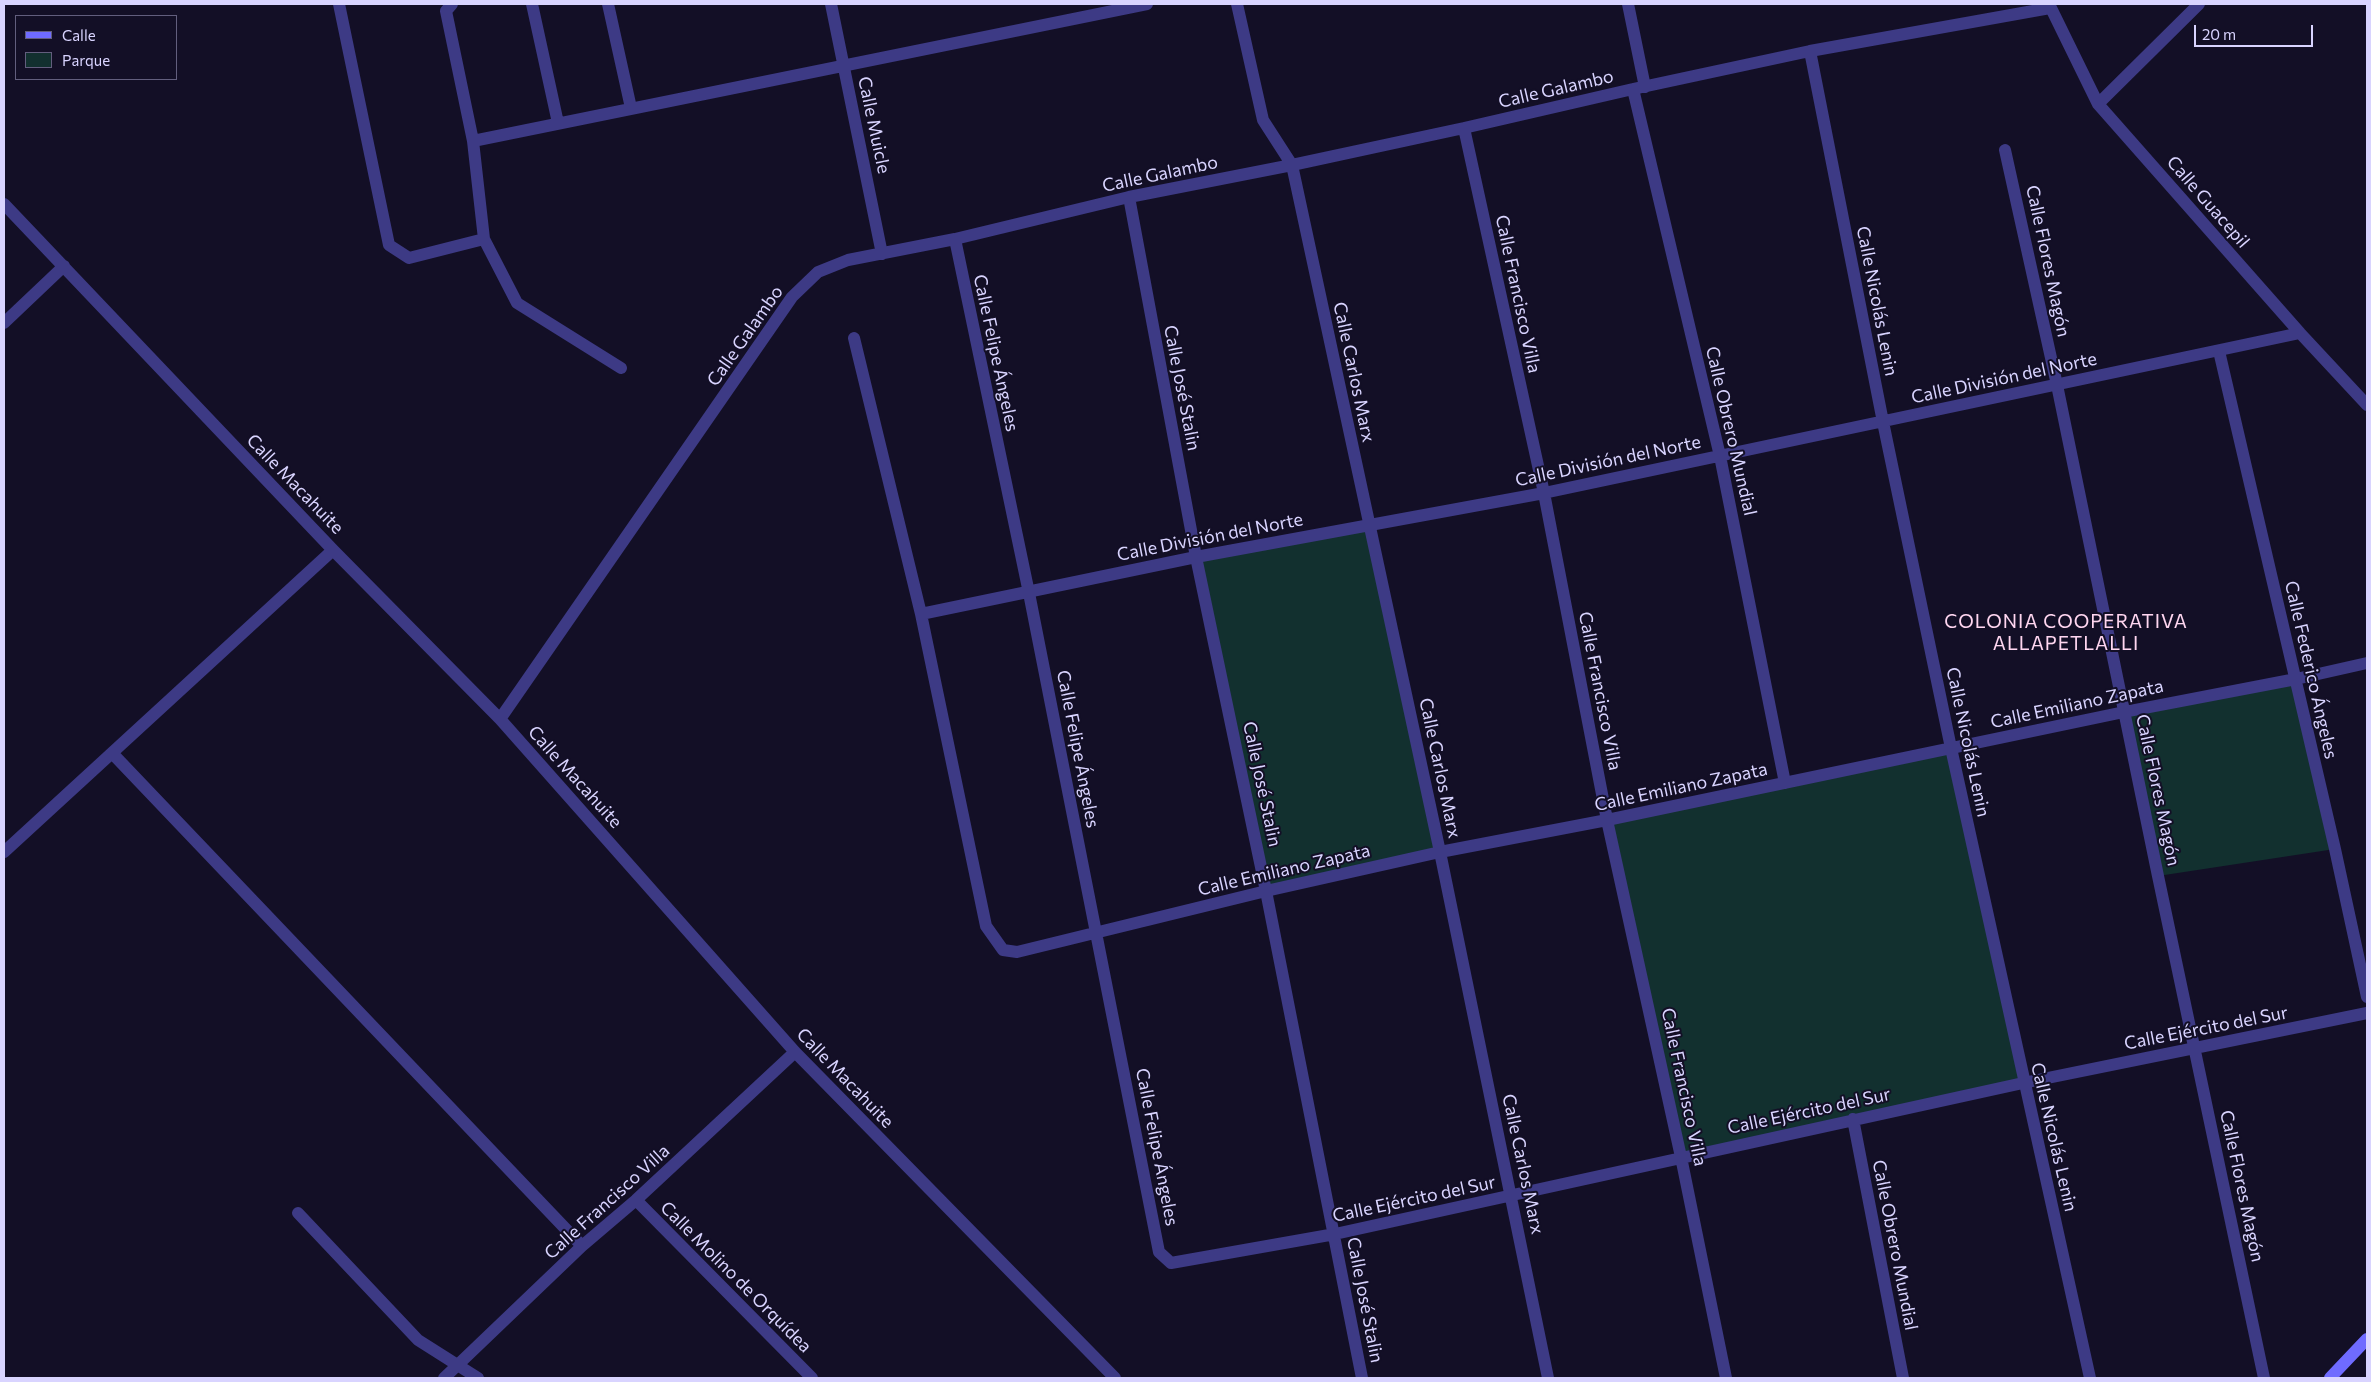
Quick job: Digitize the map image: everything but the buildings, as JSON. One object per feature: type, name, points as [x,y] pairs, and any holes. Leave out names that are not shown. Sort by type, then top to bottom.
[{"type":"street","points":[[339,4],[389,245],[409,258],[484,239]]},
{"type":"street","points":[[452,4],[446,11],[473,141],[484,239],[517,303],[621,368]]},
{"type":"street","points":[[532,4],[558,124]]},
{"type":"street","points":[[608,4],[631,108]]},
{"type":"street","name":"Calle Muicle","points":[[831,4],[882,254]]},
{"type":"street","points":[[473,141],[843,64],[1147,4]]},
{"type":"street","points":[[1237,4],[1263,120],[1292,165]]},
{"type":"street","name":"Calle Obrero Mundial","points":[[1628,4],[1639,88],[1720,456],[1784,783]]},
{"type":"street","points":[[2098,104],[2199,4]]},
{"type":"street","name":"Calle Galambo","points":[[500,719],[792,297],[818,272],[848,260],[955,239],[1129,198],[1464,128],[1810,51],[2049,6]]},
{"type":"street","name":"Calle Guacepil","points":[[2049,6],[2098,104],[2300,333],[2367,405]]},
{"type":"street","name":"Calle Nicolás Lenin","points":[[1810,51],[1883,422],[1951,748],[2023,1083],[2090,1378]]},
{"type":"street","name":"Calle Francisco Villa","points":[[1464,128],[1544,493],[1607,820],[1681,1157],[1726,1378]]},
{"type":"street","name":"Calle Flores Magón","points":[[2005,150],[2057,385],[2264,1378]]},
{"type":"street","name":"Calle Carlos Marx","points":[[1292,165],[1440,852],[1548,1378]]},
{"type":"street","name":"Calle José Stalin","points":[[1129,198],[1196,556],[1266,891],[1362,1378]]},
{"type":"street","name":"Calle Macahuite","points":[[4,204],[333,550],[500,719],[795,1052],[1115,1378]]},
{"type":"street","name":"Calle Felipe Ángeles","points":[[955,239],[1029,592],[1159,1252],[1170,1264]]},
{"type":"street","points":[[4,324],[64,266]]},
{"type":"street","name":"Calle División del Norte","points":[[921,614],[1196,556],[1544,493],[2300,333]]},
{"type":"street","points":[[854,338],[921,614]]},
{"type":"street","name":"Calle Federico Ángeles","points":[[2219,351],[2296,679],[2367,997]]},
{"type":"street","points":[[4,852],[333,550]]},
{"type":"street","name":"Calle Emiliano Zapata","points":[[921,614],[986,926],[1003,950],[1018,952],[1266,891],[1440,852],[1607,820],[2124,712],[2296,679],[2367,662]]},
{"type":"street","points":[[112,753],[582,1246]]},
{"type":"street","name":"Calle Ejército del Sur","points":[[1170,1264],[1335,1234],[1853,1119],[2367,1013]]},
{"type":"street","name":"Calle Francisco Villa","points":[[444,1378],[582,1246],[636,1200],[795,1052]]},
{"type":"street","name":"Calle Obrero Mundial","points":[[1853,1119],[1903,1378]]},
{"type":"street","name":"Calle Molino de Orquídea","points":[[636,1200],[812,1378]]},
{"type":"street","points":[[298,1213],[418,1340],[478,1378]]},
{"type":"street","points":[[2330,1378],[2367,1339]]},
{"type":"green space","points":[[1370,524],[1440,852],[1266,891],[1196,557]]},
{"type":"green space","points":[[2296,679],[2335,849],[2158,876],[2124,712]]},
{"type":"green space","points":[[1951,748],[2023,1083],[1681,1157],[1607,820]]},
{"type":"district","name":"COLONIA COOPERATIVA ALLAPETLALLI","points":[[2066,633]]}]
